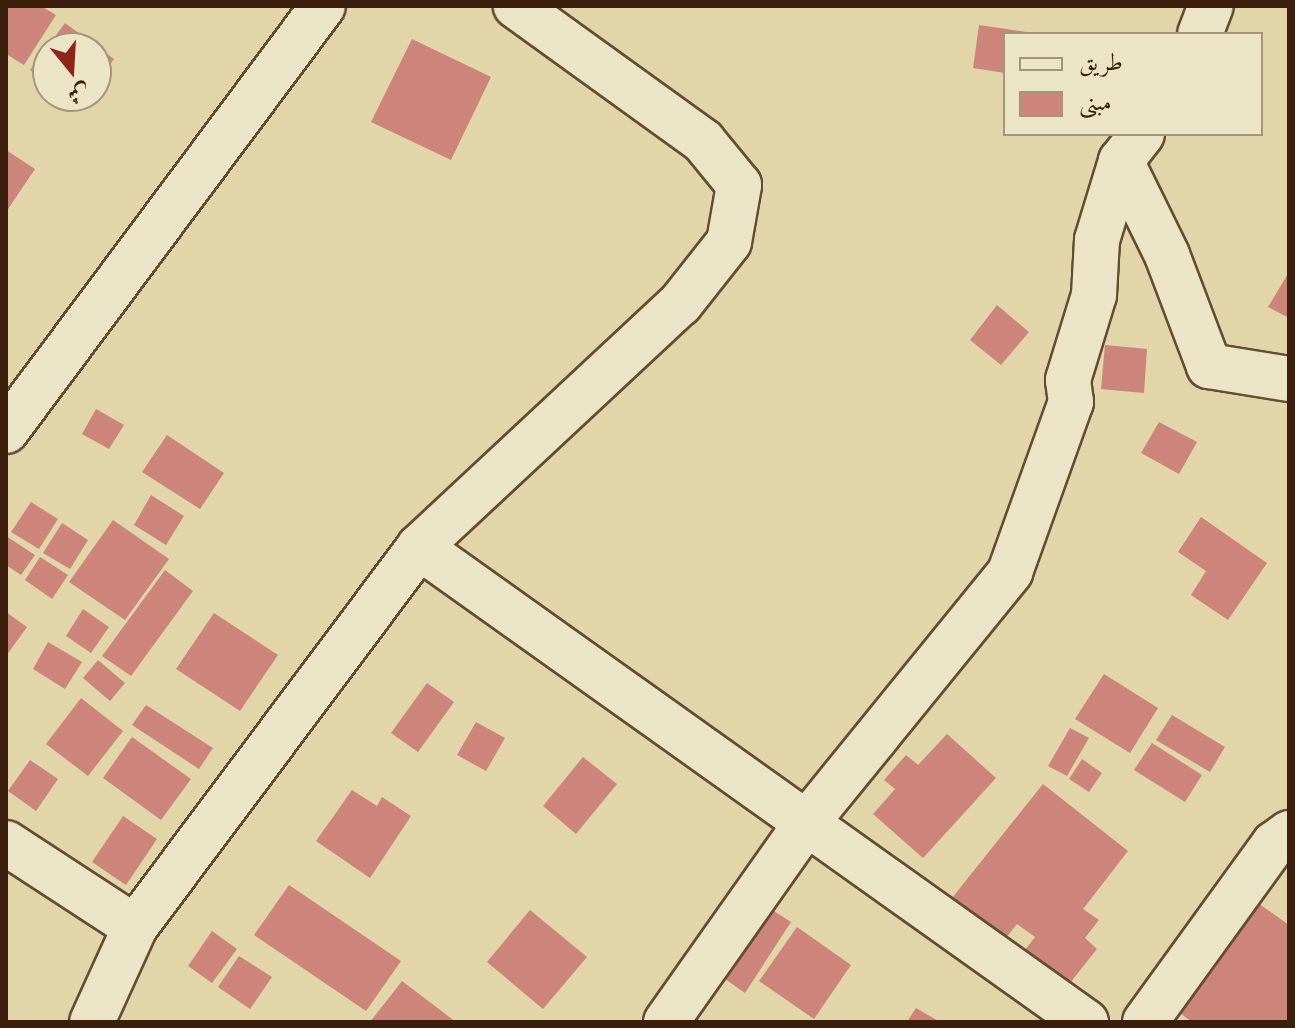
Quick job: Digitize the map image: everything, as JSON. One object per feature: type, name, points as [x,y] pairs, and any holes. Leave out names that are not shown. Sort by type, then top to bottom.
[{"type":"street","points":[[6,431],[323,6]]},
{"type":"street","points":[[92,1022],[135,927],[419,547],[680,304],[729,242],[739,185],[703,141],[516,6]]},
{"type":"street","points":[[1201,32],[1211,6]]},
{"type":"street","points":[[1131,147],[1209,366],[1289,379]]},
{"type":"street","points":[[666,1022],[808,821],[1010,572],[1071,402],[1068,380],[1094,295],[1097,240],[1131,147]]},
{"type":"street","points":[[419,547],[808,821],[1086,1022]]},
{"type":"street","points":[[1145,1022],[1274,844],[1289,833]]},
{"type":"street","points":[[6,843],[135,927]]},
{"type":"building","points":[[6,6],[41,6],[56,15],[45,32],[32,32],[32,52],[24,65],[6,54]]},
{"type":"building","points":[[65,23],[77,32],[58,32]]},
{"type":"building","points":[[979,25],[1027,32],[1003,32],[1003,73],[973,68]]},
{"type":"building","points":[[412,39],[491,77],[451,160],[371,122]]},
{"type":"building","points":[[6,150],[35,169],[6,212]]},
{"type":"building","points":[[1289,272],[1289,318],[1268,307]]},
{"type":"building","points":[[997,305],[1029,332],[1001,365],[970,340]]},
{"type":"building","points":[[1105,345],[1147,349],[1144,393],[1101,389]]},
{"type":"building","points":[[96,409],[124,425],[109,449],[82,434]]},
{"type":"building","points":[[1159,422],[1197,442],[1179,474],[1141,453]]},
{"type":"building","points":[[167,435],[224,473],[200,509],[142,472]]},
{"type":"building","points":[[151,495],[184,516],[166,545],[134,525]]},
{"type":"building","points":[[31,502],[58,519],[39,549],[11,532]]},
{"type":"building","points":[[1201,517],[1267,563],[1228,620],[1191,595],[1206,571],[1178,552]]},
{"type":"building","points":[[113,520],[169,559],[125,620],[69,582]]},
{"type":"building","points":[[62,523],[88,540],[70,569],[43,553]]},
{"type":"building","points":[[6,536],[35,555],[21,575],[6,565]]},
{"type":"building","points":[[40,557],[68,575],[52,599],[25,580]]},
{"type":"building","points":[[165,570],[193,591],[131,676],[102,656]]},
{"type":"building","points":[[83,609],[109,627],[91,653],[66,636]]},
{"type":"building","points":[[6,612],[27,627],[6,656]]},
{"type":"building","points":[[214,613],[278,655],[240,711],[176,669]]},
{"type":"building","points":[[48,642],[82,662],[65,689],[33,669]]},
{"type":"building","points":[[98,660],[125,683],[110,701],[83,678]]},
{"type":"building","points":[[1104,674],[1158,708],[1130,753],[1075,719]]},
{"type":"building","points":[[427,683],[454,702],[418,752],[391,733]]},
{"type":"building","points":[[81,698],[123,731],[88,776],[46,744]]},
{"type":"building","points":[[146,705],[213,748],[199,769],[132,725]]},
{"type":"building","points":[[1172,715],[1225,747],[1210,772],[1156,740]]},
{"type":"building","points":[[476,722],[505,738],[486,771],[457,755]]},
{"type":"building","points":[[1070,728],[1089,738],[1067,776],[1048,766]]},
{"type":"building","points":[[947,734],[996,778],[923,858],[873,814],[895,789],[884,780],[906,755],[918,765]]},
{"type":"building","points":[[132,737],[191,779],[161,820],[103,778]]},
{"type":"building","points":[[1152,743],[1202,775],[1185,802],[1134,770]]},
{"type":"building","points":[[583,757],[617,784],[576,834],[543,806]]},
{"type":"building","points":[[1082,759],[1102,773],[1089,792],[1069,779]]},
{"type":"building","points":[[30,760],[58,779],[36,811],[8,791]]},
{"type":"building","points":[[1043,784],[1128,851],[1083,909],[1099,920],[1085,938],[1097,949],[1066,988],[1022,954],[1035,937],[1017,924],[1005,939],[952,898]]},
{"type":"building","points":[[352,790],[377,806],[382,797],[411,816],[370,878],[316,841]]},
{"type":"building","points":[[123,816],[157,839],[126,885],[92,862]]},
{"type":"building","points":[[289,885],[401,961],[366,1011],[254,935]]},
{"type":"building","points":[[1255,901],[1289,925],[1289,1022],[1192,1022],[1176,1010]]},
{"type":"building","points":[[763,904],[791,922],[745,993],[718,974]]},
{"type":"building","points":[[530,910],[587,957],[543,1009],[487,962]]},
{"type":"building","points":[[797,927],[851,965],[814,1019],[759,981]]},
{"type":"building","points":[[212,931],[237,949],[212,983],[188,966]]},
{"type":"building","points":[[239,956],[272,977],[250,1009],[218,987]]},
{"type":"building","points":[[402,981],[456,1022],[370,1022]]},
{"type":"building","points":[[916,1008],[940,1022],[907,1022]]}]
